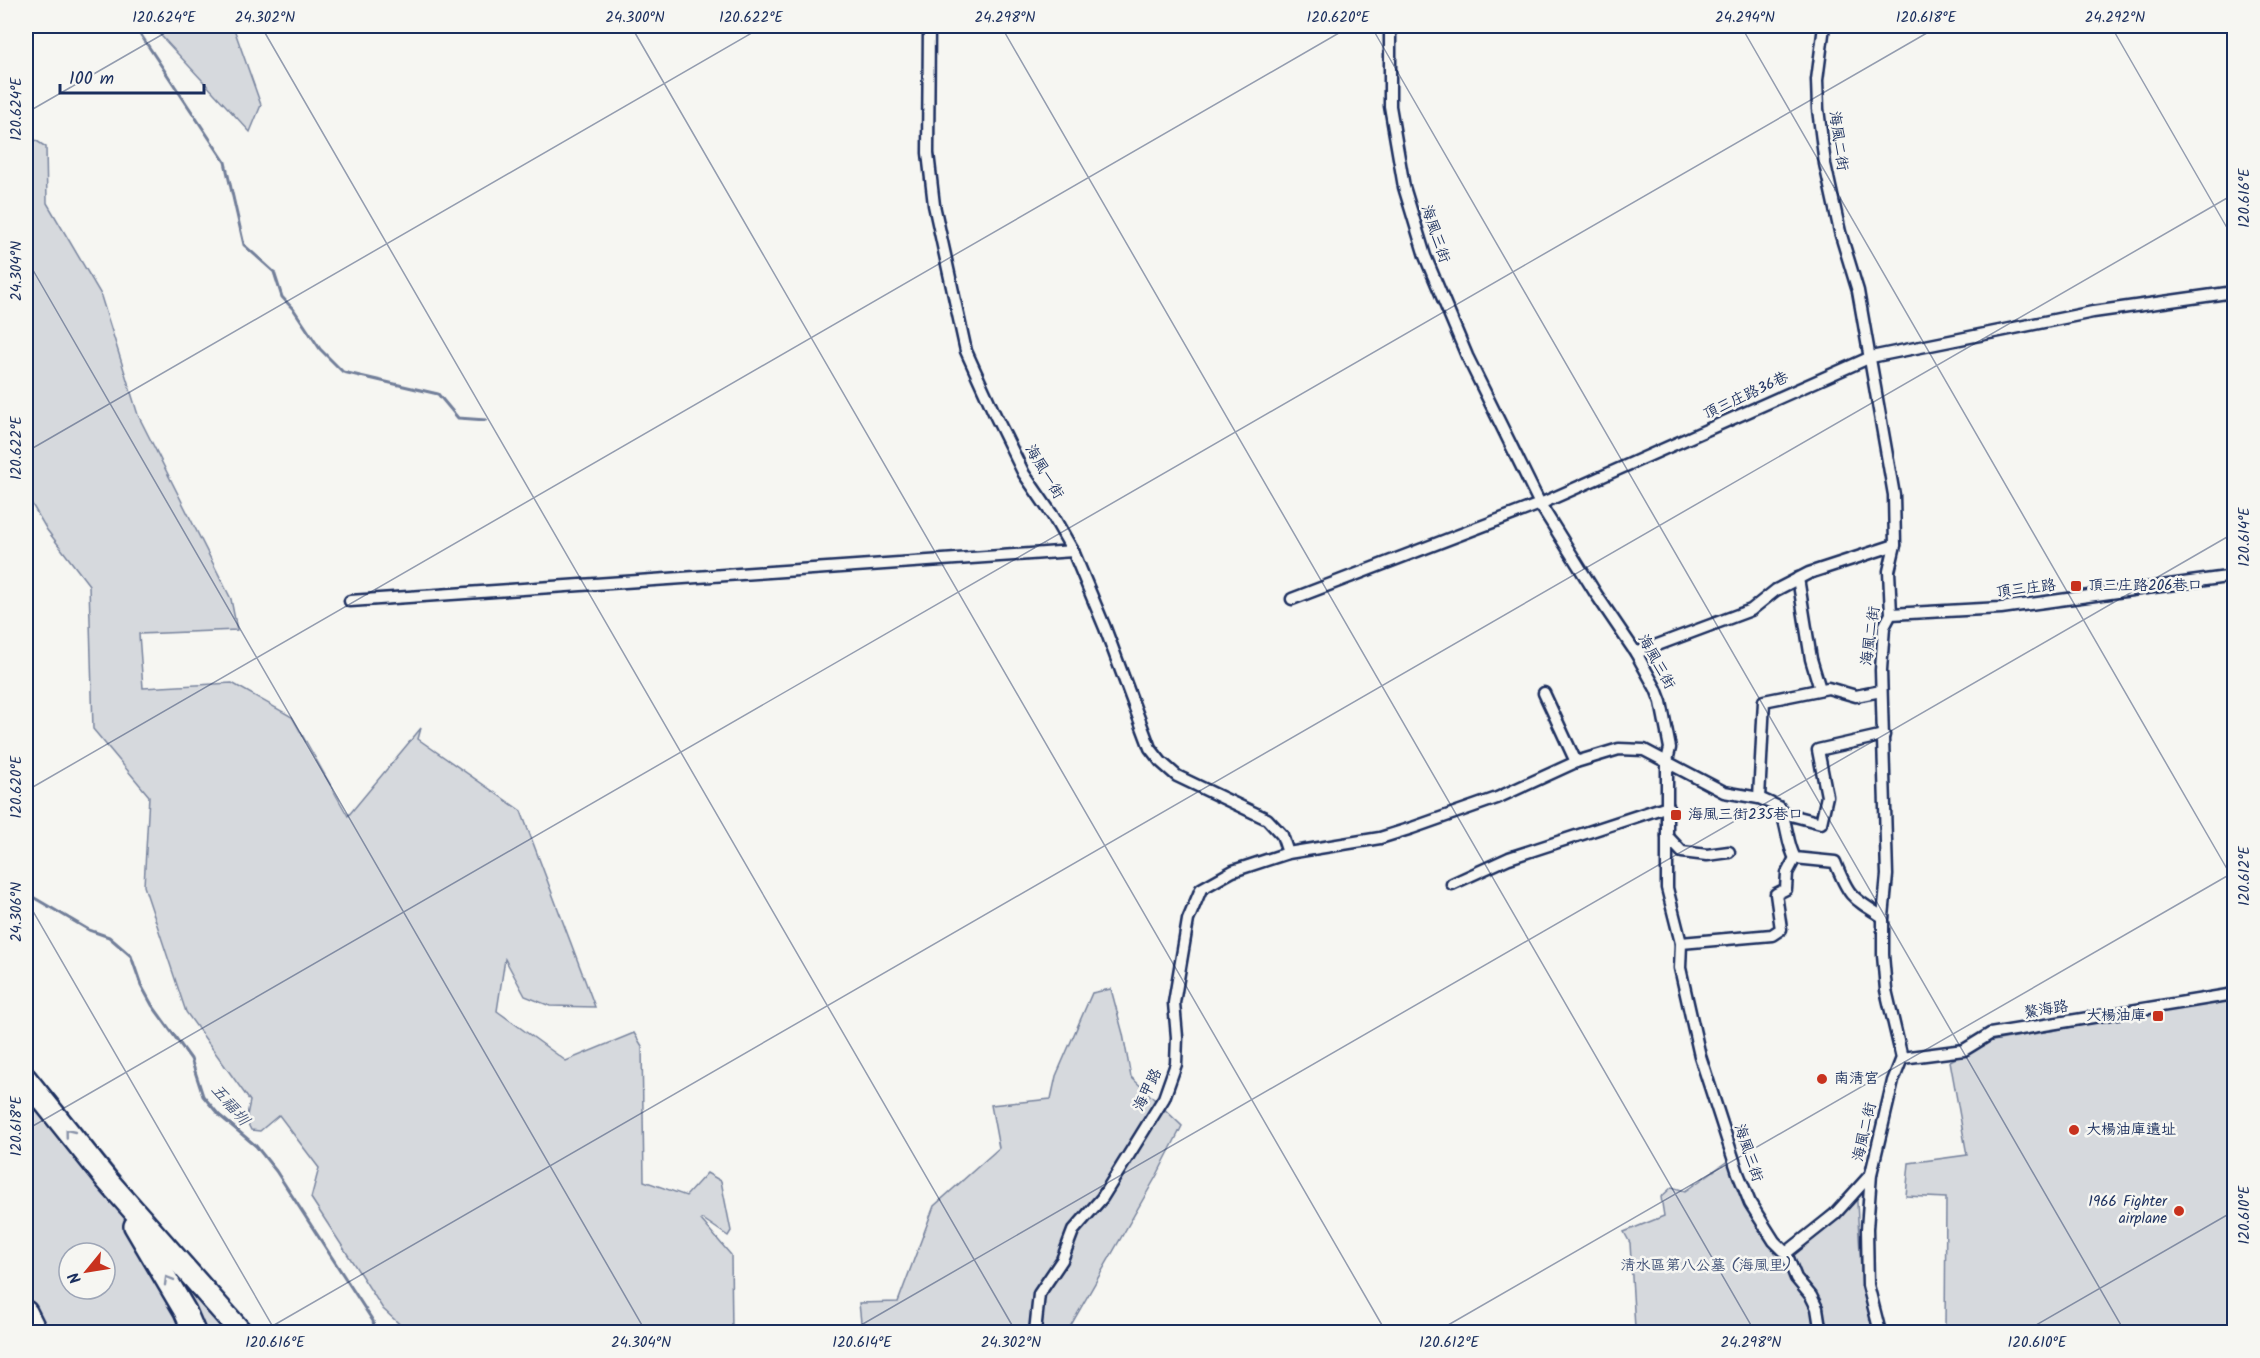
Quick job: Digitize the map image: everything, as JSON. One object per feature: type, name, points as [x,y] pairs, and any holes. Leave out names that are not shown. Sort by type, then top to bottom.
[{"type":"highway","points":[[26,1079],[106,1179],[241,1332]]},
{"type":"highway","points":[[106,1179],[174,1291],[194,1332]]},
{"type":"highway","points":[[26,1312],[36,1332]]},
{"type":"street","name":"海風一街","points":[[929,26],[928,153],[934,205],[966,351],[1024,474],[1053,516],[1073,551],[1106,628],[1150,748],[1177,776],[1267,819],[1282,835],[1288,853]]},
{"type":"street","name":"海風三街","points":[[1390,26],[1390,106],[1404,187],[1425,256],[1467,356],[1540,504],[1636,653],[1661,702],[1670,748],[1667,761],[1667,888],[1681,944],[1680,968],[1700,1056],[1750,1203],[1774,1241],[1786,1253],[1796,1278],[1817,1308],[1819,1332]]},
{"type":"street","name":"海風二街","points":[[1786,1253],[1835,1214],[1871,1174],[1893,1081],[1902,1058],[1886,990],[1882,955],[1887,875],[1881,691],[1884,627],[1891,614],[1889,571],[1894,545],[1894,495],[1858,291],[1840,232],[1824,156],[1817,80],[1824,26]]},
{"type":"street","name":"頂三庄路36巷","points":[[1292,599],[1540,504],[1870,357],[2093,312],[2235,292]]},
{"type":"street","points":[[1636,653],[1751,610],[1776,590],[1798,578],[1894,545]]},
{"type":"street","points":[[350,602],[1073,551]]},
{"type":"street","name":"頂三庄路","points":[[1891,614],[2001,608],[2235,576]]},
{"type":"street","points":[[1798,578],[1811,659],[1820,689]]},
{"type":"street","points":[[1795,858],[1789,848],[1783,813],[1779,807],[1759,798],[1764,700],[1828,688],[1856,696],[1881,691]]},
{"type":"street","points":[[1544,693],[1576,762]]},
{"type":"street","points":[[1783,813],[1821,823],[1827,796],[1818,750],[1884,735]]},
{"type":"street","name":"海甲路","points":[[1035,1332],[1039,1294],[1062,1260],[1073,1231],[1102,1198],[1164,1098],[1176,1064],[1174,1003],[1188,920],[1201,889],[1233,871],[1288,853],[1380,838],[1497,798],[1576,762],[1618,749],[1644,750],[1724,792],[1741,797],[1759,798]]},
{"type":"street","points":[[1452,884],[1509,858],[1668,806]]},
{"type":"street","points":[[1667,836],[1682,852],[1707,855],[1729,852]]},
{"type":"street","points":[[1795,858],[1835,862],[1846,890],[1856,901],[1883,917]]},
{"type":"street","points":[[1681,944],[1772,935],[1781,929],[1776,894],[1786,889],[1787,873],[1795,858]]},
{"type":"street","name":"鰲海路","points":[[1902,1058],[1964,1050],[1990,1034],[2235,994]]},
{"type":"street","points":[[1871,1174],[1867,1229],[1868,1285],[1880,1332]]},
{"type":"green space","points":[[152,26],[233,26],[261,105],[250,132]]},
{"type":"green space","points":[[26,134],[46,147],[47,203],[100,293],[138,415],[231,599],[237,630],[139,634],[143,688],[232,683],[292,717],[348,816],[421,728],[418,739],[521,811],[595,1007],[550,1006],[525,996],[505,959],[497,1011],[566,1061],[634,1033],[642,1046],[644,1181],[686,1196],[707,1173],[721,1181],[731,1231],[728,1236],[703,1219],[701,1220],[731,1255],[732,1332],[408,1332],[383,1309],[311,1198],[319,1168],[279,1115],[260,1131],[251,1130],[246,1120],[250,1101],[186,1012],[144,886],[149,796],[93,729],[89,585],[47,530],[26,494]]},
{"type":"green space","points":[[1111,989],[1131,1077],[1182,1126],[1157,1175],[1067,1332],[862,1332],[859,1303],[898,1302],[934,1206],[999,1148],[991,1105],[1051,1099],[1056,1076],[1092,993]]},
{"type":"green space","points":[[2234,998],[2234,1332],[1945,1332],[1946,1198],[1906,1196],[1909,1163],[1967,1155],[1950,1061],[1988,1042]]},
{"type":"green space","points":[[26,1060],[170,1238],[251,1332],[26,1332]]},
{"type":"green space","name":"清水區第八公墓 (海風里)","points":[[1728,1161],[1742,1196],[1776,1254],[1789,1246],[1856,1186],[1862,1286],[1874,1332],[1633,1332],[1635,1328],[1630,1243],[1624,1232],[1664,1216],[1661,1197],[1672,1187],[1685,1191]]},
{"type":"waterway","points":[[135,26],[225,162],[244,245],[274,272],[282,297],[294,310],[320,349],[343,372],[438,394],[458,418],[486,420]]},
{"type":"waterway","name":"五福圳","points":[[26,893],[89,930],[109,937],[131,956],[141,985],[152,1005],[191,1059],[203,1096],[219,1115],[256,1146],[276,1171],[373,1321],[375,1332]]},
{"type":"place","name":"頂三庄路206巷口","points":[[2076,586]]},
{"type":"place","name":"海風三街235巷口","points":[[1676,815]]},
{"type":"place","name":"大楊油庫","points":[[2158,1016]]},
{"type":"place","name":"南清宮","points":[[1822,1079]]},
{"type":"place","name":"大楊油庫遺址","points":[[2074,1130]]},
{"type":"place","name":"1966 Fighter airplane","points":[[2179,1211]]}]
